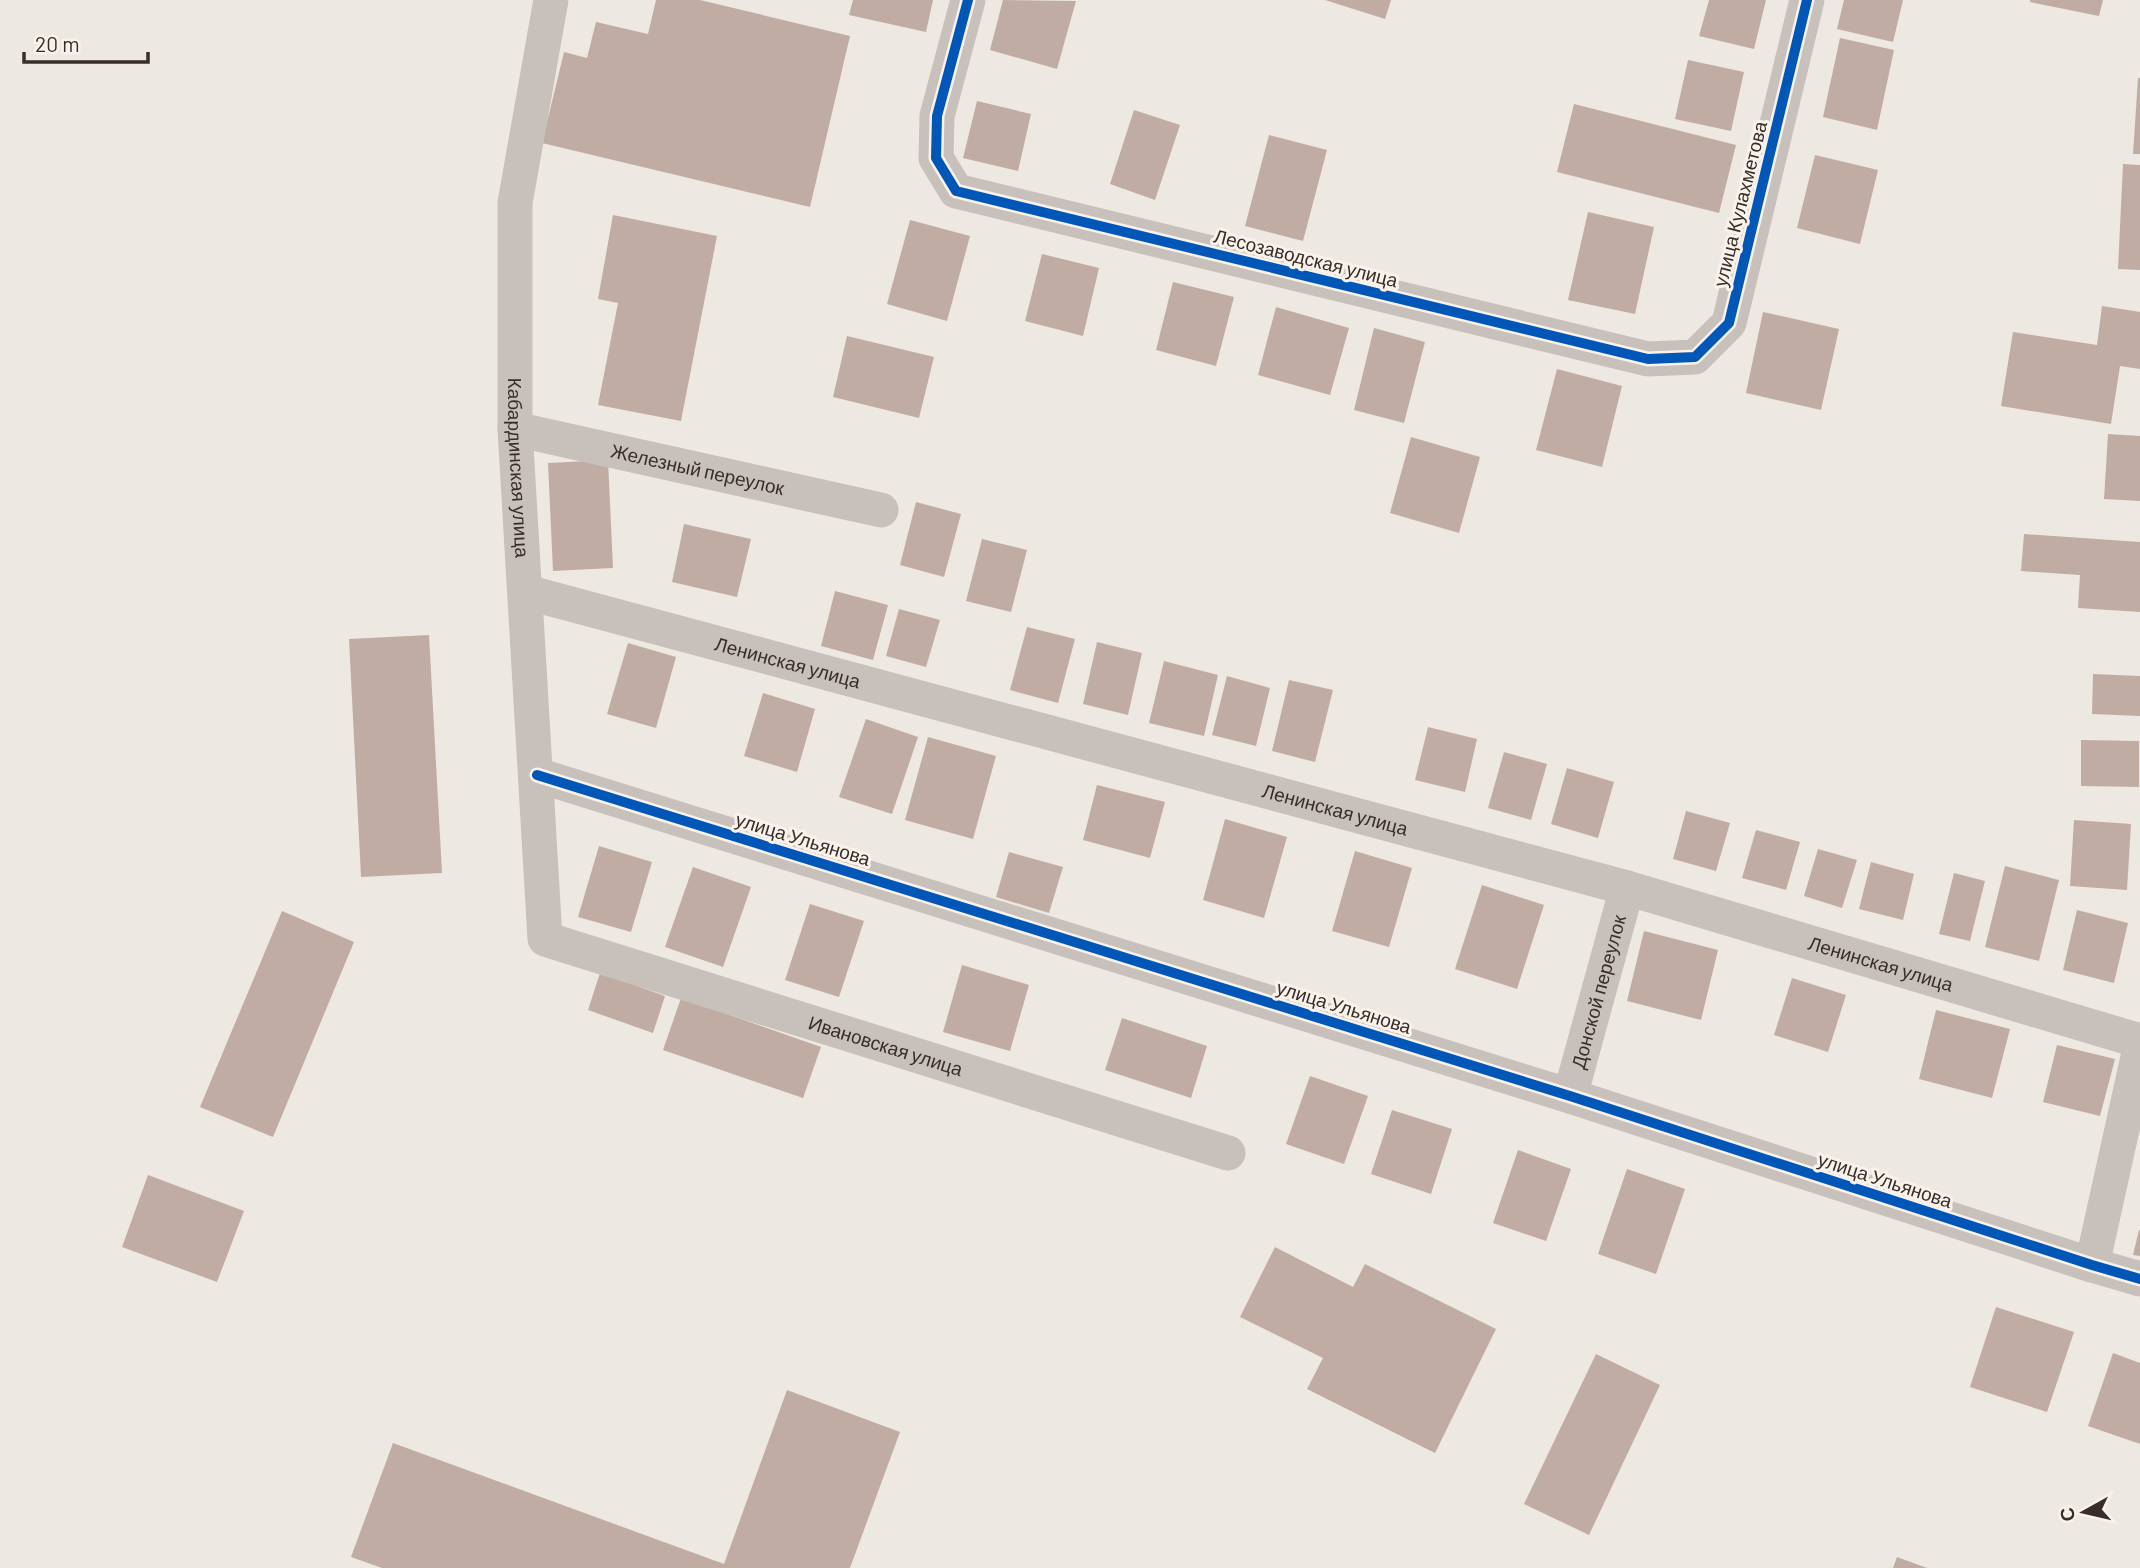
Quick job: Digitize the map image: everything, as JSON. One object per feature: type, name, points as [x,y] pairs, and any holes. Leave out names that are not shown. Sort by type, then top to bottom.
[{"type":"street","name":"Кабардинская улица","points":[[545,939],[515,429],[515,203],[551,0]]},
{"type":"street","name":"Лесозаводская улица","points":[[968,0],[937,116],[936,158],[956,191],[1648,359]]},
{"type":"street","name":"улица Кулахметова","points":[[1648,359],[1695,357],[1729,324],[1807,0]]},
{"type":"street","name":"Железный переулок","points":[[515,429],[881,510]]},
{"type":"street","name":"Ленинская улица","points":[[526,592],[1627,888],[2140,1041]]},
{"type":"street","name":"улица Ульянова","points":[[537,775],[1570,1096],[2140,1279]]},
{"type":"street","name":"Донской переулок","points":[[1570,1096],[1627,888]]},
{"type":"street","name":"Ивановская улица","points":[[545,939],[1228,1153]]},
{"type":"street","points":[[2092,1265],[2140,1048]]},
{"type":"building","points":[[656,0],[700,0],[850,36],[810,207],[542,143],[564,52],[587,58],[596,22],[648,34]]},
{"type":"building","points":[[853,0],[933,0],[926,32],[849,15]]},
{"type":"building","points":[[1003,0],[1076,1],[1057,69],[990,50]]},
{"type":"building","points":[[1325,0],[1391,0],[1385,19]]},
{"type":"building","points":[[1709,0],[1766,0],[1754,49],[1699,36]]},
{"type":"building","points":[[1844,0],[1903,0],[1893,42],[1837,29]]},
{"type":"building","points":[[2030,0],[2103,0],[2099,16]]},
{"type":"building","points":[[1840,38],[1894,50],[1877,130],[1823,117]]},
{"type":"building","points":[[1688,60],[1744,72],[1731,131],[1675,119]]},
{"type":"building","points":[[2138,78],[2140,154],[2133,154]]},
{"type":"building","points":[[977,101],[1031,114],[1018,171],[963,158]]},
{"type":"building","points":[[1574,104],[1736,145],[1719,213],[1557,172]]},
{"type":"building","points":[[1134,110],[1180,125],[1155,200],[1110,184]]},
{"type":"building","points":[[1269,135],[1327,150],[1303,241],[1245,226]]},
{"type":"building","points":[[1815,155],[1878,170],[1860,244],[1797,228]]},
{"type":"building","points":[[2123,164],[2140,165],[2140,270],[2118,269]]},
{"type":"building","points":[[1588,212],[1654,227],[1635,314],[1568,300]]},
{"type":"building","points":[[613,215],[717,236],[681,421],[598,405],[618,303],[598,299]]},
{"type":"building","points":[[910,220],[970,236],[947,321],[887,304]]},
{"type":"building","points":[[1042,254],[1099,268],[1083,336],[1025,321]]},
{"type":"building","points":[[1173,282],[1234,297],[1216,366],[1156,350]]},
{"type":"building","points":[[2102,306],[2140,312],[2140,369],[2120,366],[2111,424],[2001,406],[2013,332],[2097,345]]},
{"type":"building","points":[[1276,307],[1349,328],[1330,395],[1258,375]]},
{"type":"building","points":[[1763,312],[1839,329],[1821,410],[1746,393]]},
{"type":"building","points":[[1374,328],[1425,342],[1404,423],[1354,410]]},
{"type":"building","points":[[847,336],[934,357],[919,418],[833,397]]},
{"type":"building","points":[[1557,369],[1622,386],[1602,467],[1536,450]]},
{"type":"building","points":[[2108,434],[2140,436],[2140,501],[2104,499]]},
{"type":"building","points":[[1411,437],[1480,457],[1459,533],[1390,513]]},
{"type":"building","points":[[608,460],[613,568],[553,571],[548,463]]},
{"type":"building","points":[[916,502],[961,514],[944,577],[900,565]]},
{"type":"building","points":[[684,524],[751,539],[737,597],[672,582]]},
{"type":"building","points":[[2024,534],[2140,542],[2140,612],[2078,608],[2080,575],[2021,571]]},
{"type":"building","points":[[982,539],[1027,550],[1011,612],[966,601]]},
{"type":"building","points":[[835,591],[888,605],[873,660],[821,646]]},
{"type":"building","points":[[899,609],[940,620],[926,667],[886,656]]},
{"type":"building","points":[[1027,627],[1075,639],[1058,703],[1010,690]]},
{"type":"building","points":[[429,635],[442,873],[361,877],[349,639]]},
{"type":"building","points":[[1097,642],[1142,653],[1128,715],[1083,704]]},
{"type":"building","points":[[628,643],[676,657],[656,728],[607,714]]},
{"type":"building","points":[[1164,661],[1218,675],[1204,736],[1149,723]]},
{"type":"building","points":[[2093,674],[2140,676],[2140,716],[2092,714]]},
{"type":"building","points":[[1227,676],[1270,688],[1256,746],[1212,735]]},
{"type":"building","points":[[1289,680],[1333,690],[1315,762],[1272,751]]},
{"type":"building","points":[[763,693],[815,709],[797,772],[744,756]]},
{"type":"building","points":[[866,719],[918,737],[892,814],[839,797]]},
{"type":"building","points":[[1428,727],[1477,739],[1465,792],[1415,780]]},
{"type":"building","points":[[928,737],[996,756],[973,839],[905,820]]},
{"type":"building","points":[[2081,740],[2139,741],[2139,787],[2081,786]]},
{"type":"building","points":[[1504,752],[1547,764],[1531,820],[1488,808]]},
{"type":"building","points":[[1567,768],[1614,782],[1598,838],[1551,824]]},
{"type":"building","points":[[1097,785],[1165,802],[1150,858],[1083,840]]},
{"type":"building","points":[[1686,811],[1730,823],[1716,871],[1673,859]]},
{"type":"building","points":[[1225,819],[1287,837],[1264,918],[1203,900]]},
{"type":"building","points":[[2074,820],[2131,824],[2127,890],[2070,886]]},
{"type":"building","points":[[1756,830],[1800,842],[1786,890],[1742,878]]},
{"type":"building","points":[[599,846],[652,862],[631,932],[578,917]]},
{"type":"building","points":[[1818,849],[1857,860],[1842,908],[1804,896]]},
{"type":"building","points":[[1355,851],[1412,868],[1389,947],[1332,931]]},
{"type":"building","points":[[1009,852],[1063,867],[1049,913],[996,897]]},
{"type":"building","points":[[1871,862],[1914,874],[1903,920],[1859,909]]},
{"type":"building","points":[[2005,866],[2059,880],[2039,961],[1985,947]]},
{"type":"building","points":[[693,867],[751,887],[723,967],[665,947]]},
{"type":"building","points":[[1954,873],[1985,881],[1970,941],[1939,934]]},
{"type":"building","points":[[1482,885],[1544,905],[1517,989],[1455,969]]},
{"type":"building","points":[[810,904],[864,921],[839,997],[785,980]]},
{"type":"building","points":[[2077,910],[2128,923],[2114,983],[2063,970]]},
{"type":"building","points":[[282,911],[354,942],[273,1137],[200,1107]]},
{"type":"building","points":[[1644,931],[1718,950],[1701,1020],[1627,1001]]},
{"type":"building","points":[[962,965],[1029,985],[1010,1051],[943,1032]]},
{"type":"building","points":[[600,973],[665,996],[653,1033],[588,1010]]},
{"type":"building","points":[[1792,978],[1846,995],[1828,1052],[1774,1035]]},
{"type":"building","points":[[681,998],[821,1047],[803,1098],[663,1050]]},
{"type":"building","points":[[1936,1010],[2010,1029],[1992,1098],[1919,1079]]},
{"type":"building","points":[[1122,1018],[1207,1046],[1191,1098],[1105,1070]]},
{"type":"building","points":[[2057,1045],[2115,1059],[2100,1116],[2043,1102]]},
{"type":"building","points":[[1310,1076],[1368,1096],[1344,1164],[1286,1144]]},
{"type":"building","points":[[1392,1110],[1452,1129],[1431,1194],[1371,1174]]},
{"type":"building","points":[[1518,1150],[1571,1169],[1546,1241],[1493,1223]]},
{"type":"building","points":[[1627,1169],[1685,1189],[1656,1274],[1598,1254]]},
{"type":"building","points":[[148,1175],[244,1211],[217,1282],[122,1247]]},
{"type":"building","points":[[2140,1230],[2140,1256],[2133,1255]]},
{"type":"building","points":[[1275,1247],[1353,1287],[1365,1264],[1496,1329],[1435,1453],[1307,1389],[1323,1358],[1240,1317]]},
{"type":"building","points":[[1996,1307],[2074,1332],[2047,1412],[1970,1387]]},
{"type":"building","points":[[2113,1353],[2140,1363],[2140,1444],[2088,1426]]},
{"type":"building","points":[[1596,1354],[1660,1385],[1589,1535],[1524,1504]]},
{"type":"building","points":[[787,1390],[900,1432],[850,1568],[382,1568],[351,1557],[393,1443],[724,1564]]},
{"type":"building","points":[[1897,1557],[1927,1568],[1893,1568]]},
{"type":"cycle path","points":[[968,0],[937,116],[936,158],[956,191],[1648,359],[1695,357],[1729,323],[1807,0]]},
{"type":"cycle path","points":[[537,775],[1570,1096],[2140,1279]]}]
